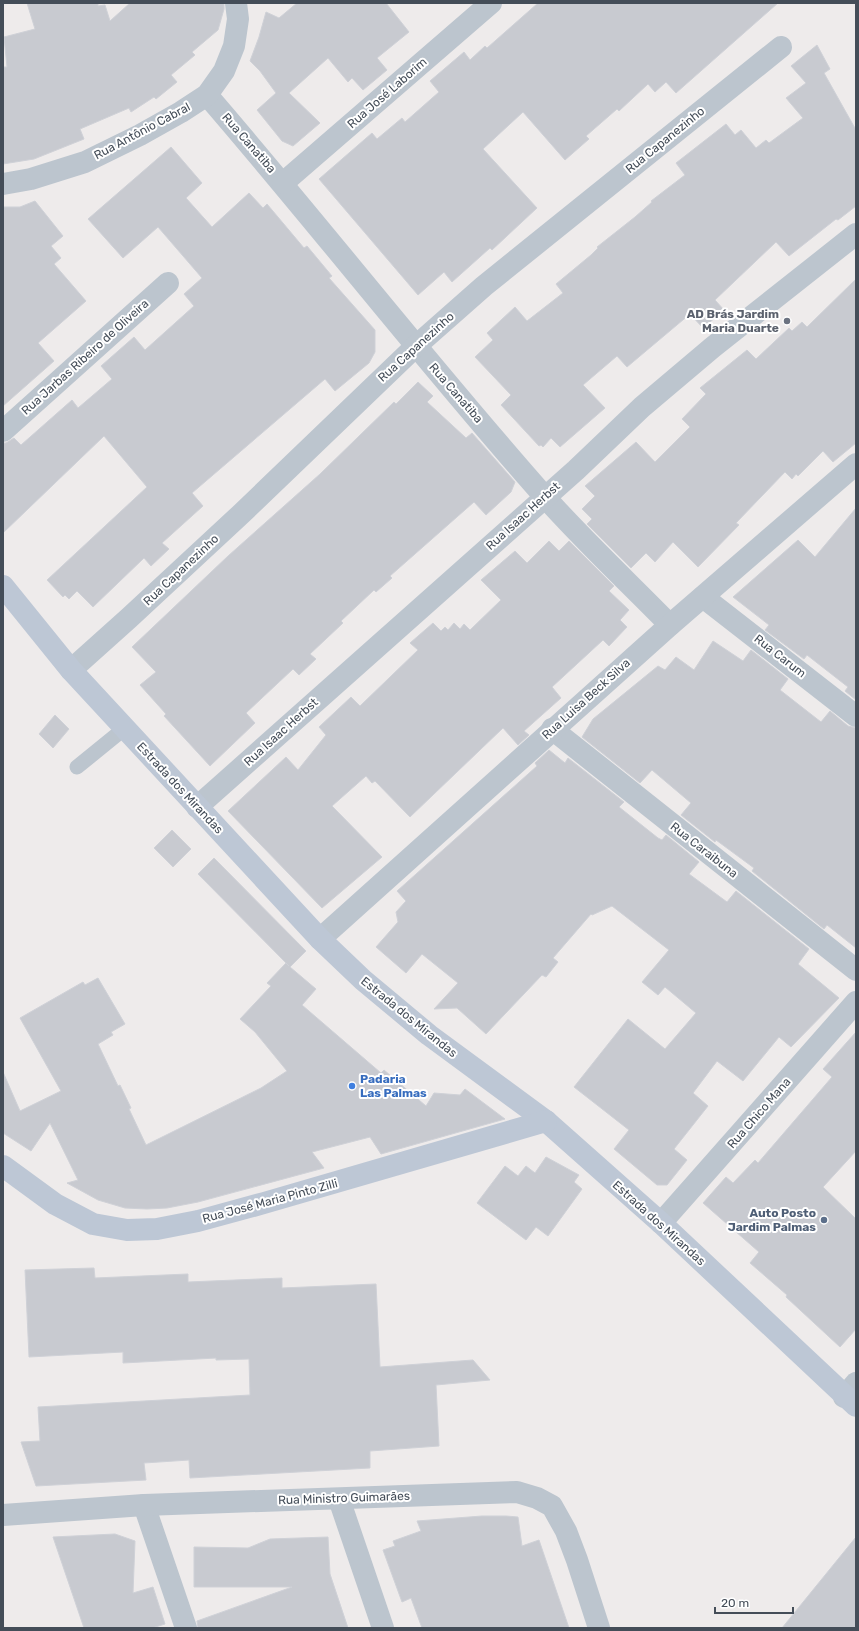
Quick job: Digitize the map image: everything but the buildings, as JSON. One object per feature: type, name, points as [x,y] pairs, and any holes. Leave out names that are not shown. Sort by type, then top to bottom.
[{"type":"street","name":"Rua Antônio Cabral","points":[[3,184],[32,179],[85,162],[140,135],[181,112],[207,94],[224,72],[234,46],[238,19],[236,3]]},
{"type":"street","name":"Rua José Laborim","points":[[283,183],[491,3]]},
{"type":"street","name":"Rua Capanezinho","points":[[71,670],[240,515],[416,346],[484,286],[781,47]]},
{"type":"street","name":"Rua Canatiba","points":[[207,94],[283,183],[416,346],[545,497],[670,625]]},
{"type":"street","name":"Rua Isaac Herbst","points":[[197,807],[545,497],[642,407],[713,346],[856,234]]},
{"type":"street","name":"Rua Jarbas Ribeiro de Oliveira","points":[[3,431],[168,283]]},
{"type":"street","name":"Rua Luisa Beck Silva","points":[[320,938],[552,729],[856,464]]},
{"type":"street","name":"Estrada dos Mirandas","points":[[3,586],[71,670],[320,938],[363,980],[429,1035],[546,1121],[852,1395]]},
{"type":"street","name":"Rua Carum","points":[[703,597],[856,716]]},
{"type":"street","name":"Rua Caraibuna","points":[[552,729],[856,970]]},
{"type":"street","name":"Rua Chico Mana","points":[[661,1223],[856,1002]]},
{"type":"street","name":"Rua José Maria Pinto Zilli","points":[[3,1166],[55,1204],[93,1224],[127,1230],[157,1229],[198,1221],[264,1203],[546,1121]]},
{"type":"street","name":"Rua Ministro Guimarães","points":[[3,1515],[144,1505],[517,1492],[537,1498],[552,1506],[566,1531],[599,1628]]},
{"type":"street","points":[[339,1499],[383,1628]]},
{"type":"street","points":[[144,1505],[186,1628]]},
{"type":"lane","points":[[77,767],[125,728]]},
{"type":"place","name":"AD Brás Jardim Maria Duarte","points":[[787,321]]},
{"type":"place","name":"Padaria Las Palmas","points":[[352,1086]]},
{"type":"place","name":"Auto Posto Jardim Palmas","points":[[824,1220]]}]
